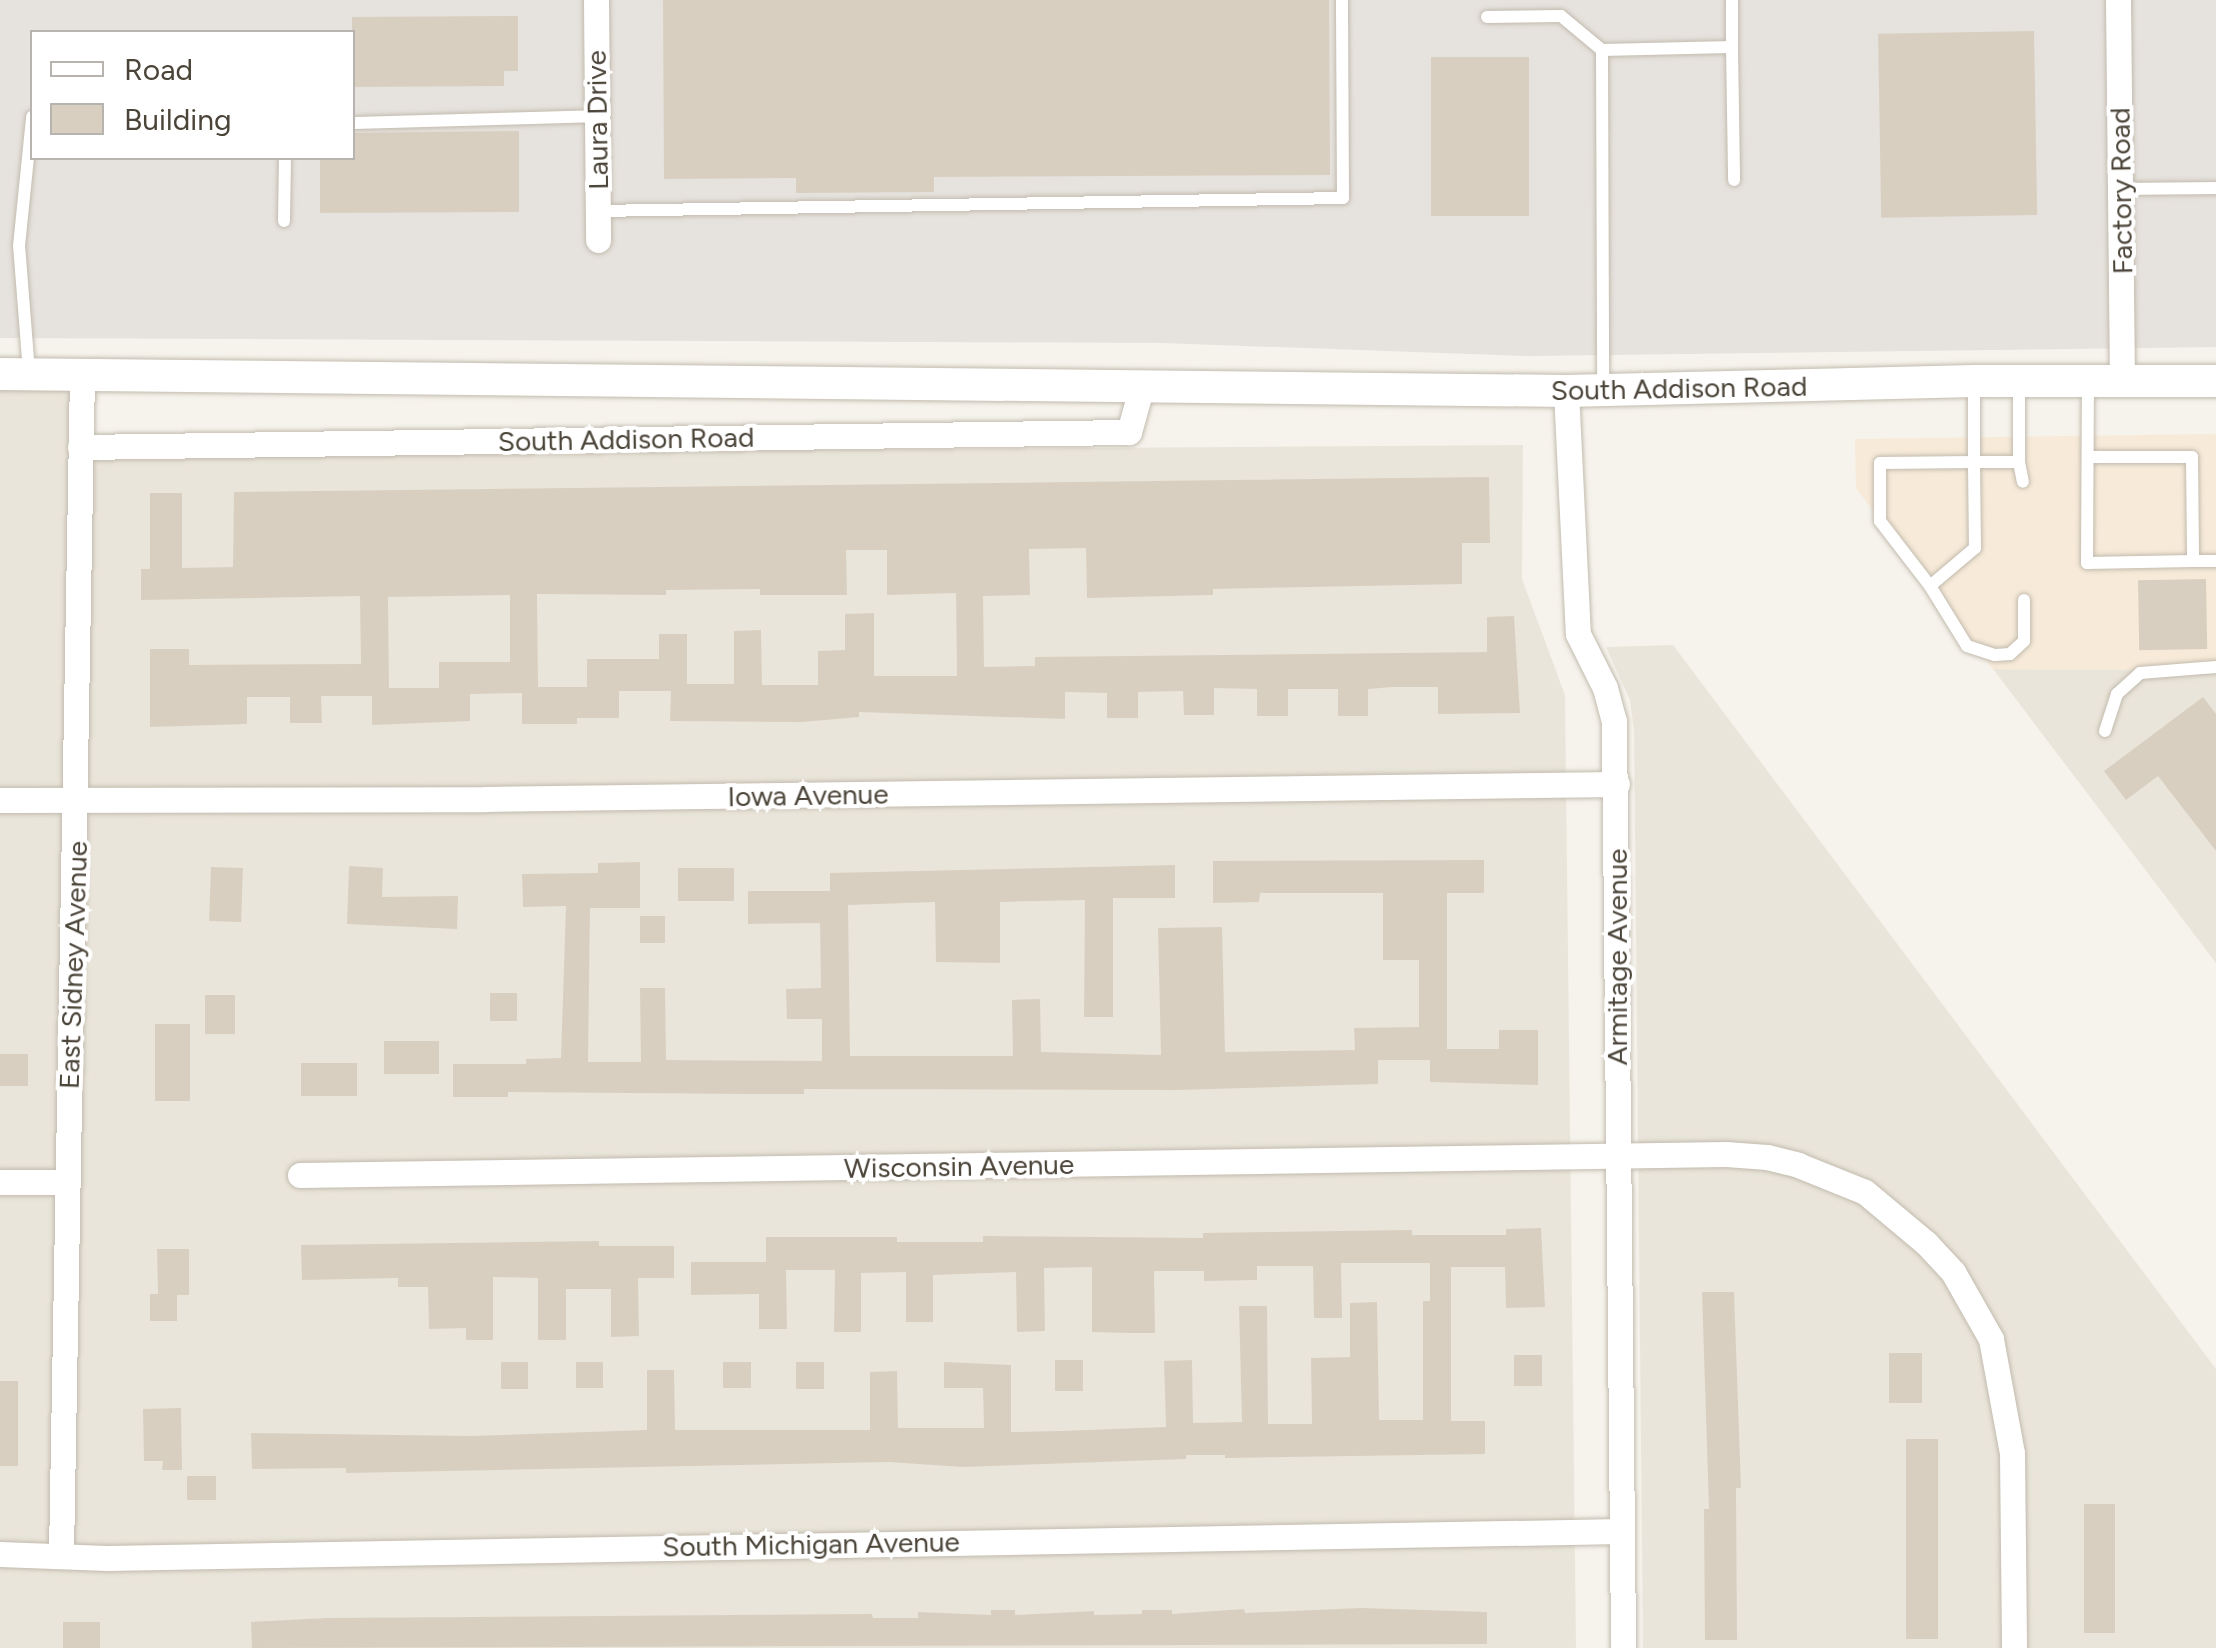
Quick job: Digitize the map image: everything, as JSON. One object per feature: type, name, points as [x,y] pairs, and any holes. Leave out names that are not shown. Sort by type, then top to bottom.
[{"type":"street","name":"Laura Drive","points":[[596,0],[598,240]]},
{"type":"street","name":"Factory Road","points":[[2118,0],[2122,382]]},
{"type":"street","name":"South Addison Road","points":[[14,375],[1566,392],[1974,381],[2216,381]]},
{"type":"street","name":"East Sidney Avenue","points":[[61,1554],[66,1182],[78,798],[82,375]]},
{"type":"street","name":"South Addison Road","points":[[80,447],[1128,432],[1141,390]]},
{"type":"street","name":"Armitage Avenue","points":[[1566,392],[1578,634],[1610,704],[1617,784],[1623,1648]]},
{"type":"street","name":"Iowa Avenue","points":[[0,800],[485,799],[1617,784]]},
{"type":"street","name":"Wisconsin Avenue","points":[[300,1175],[1726,1154],[1767,1157],[1798,1165],[1864,1192],[1953,1272],[1990,1338],[2009,1423],[2014,1648]]},
{"type":"street","points":[[0,1182],[66,1182]]},
{"type":"street","name":"South Michigan Avenue","points":[[0,1554],[107,1558],[1622,1531]]},
{"type":"lane","points":[[598,211],[1343,198],[1342,0]]},
{"type":"lane","points":[[1732,0],[1734,180]]},
{"type":"lane","points":[[1487,17],[1561,16],[1602,50],[1732,47]]},
{"type":"lane","points":[[1602,50],[1604,390]]},
{"type":"lane","points":[[355,123],[596,116]]},
{"type":"lane","points":[[14,375],[19,246],[30,137]]},
{"type":"lane","points":[[284,221],[285,160]]},
{"type":"lane","points":[[2121,189],[2216,188]]},
{"type":"lane","points":[[1930,586],[1976,548],[1974,381]]},
{"type":"lane","points":[[2019,381],[2019,462],[2024,482]]},
{"type":"lane","points":[[2088,382],[2086,563],[2216,561]]},
{"type":"lane","points":[[2088,456],[2192,457],[2194,561]]},
{"type":"lane","points":[[2019,462],[1880,463],[1880,521],[1930,586],[1967,646],[1995,655],[2010,654],[2024,641],[2024,600]]},
{"type":"lane","points":[[2105,730],[2116,694],[2140,673],[2216,666]]},
{"type":"shaded area","points":[[0,0],[2216,0],[2216,347],[1529,356],[1162,343],[0,338]]},
{"type":"shaded area","points":[[0,382],[74,382],[72,455],[1523,445],[1522,579],[1565,695],[1576,1648],[0,1648]]},
{"type":"shaded area","points":[[2216,434],[2216,670],[1993,669],[1856,488],[1855,439]]},
{"type":"shaded area","points":[[1673,645],[2216,1369],[2216,1648],[1643,1648],[1634,730],[1630,700],[1606,647]]},
{"type":"shaded area","points":[[1993,669],[2216,670],[2216,963]]},
{"type":"building","points":[[663,0],[1329,0],[1330,175],[934,177],[934,192],[796,193],[796,178],[664,179]]},
{"type":"building","points":[[518,16],[518,71],[504,71],[504,86],[355,87],[352,17]]},
{"type":"building","points":[[2034,31],[2037,215],[1881,218],[1878,34]]},
{"type":"building","points":[[1431,57],[1529,57],[1529,216],[1431,216]]},
{"type":"building","points":[[519,131],[519,212],[320,213],[320,160],[355,160],[355,133]]},
{"type":"building","points":[[1489,477],[1490,543],[1462,543],[1462,584],[1213,589],[1213,595],[1087,598],[1086,548],[1029,549],[1030,595],[983,596],[984,667],[1035,666],[1035,657],[1487,652],[1487,617],[1514,616],[1520,713],[1438,714],[1438,687],[1392,687],[1368,689],[1368,716],[1338,716],[1338,689],[1288,689],[1288,716],[1257,716],[1257,689],[1214,688],[1214,715],[1184,715],[1183,691],[1138,692],[1138,718],[1107,718],[1107,693],[1065,692],[1065,719],[859,712],[859,717],[802,722],[670,721],[671,691],[619,691],[619,718],[577,718],[577,724],[522,724],[522,693],[470,694],[470,721],[372,725],[372,696],[321,696],[322,723],[290,723],[290,697],[247,697],[247,724],[150,727],[150,649],[189,649],[189,665],[361,664],[360,596],[141,600],[141,569],[150,569],[150,493],[182,493],[182,568],[233,567],[234,492]],"holes":[[[846,550],[887,550],[887,595],[956,593],[957,676],[874,676],[874,613],[845,614],[845,650],[818,651],[818,685],[762,685],[761,630],[734,631],[734,684],[687,684],[687,634],[659,634],[659,659],[587,659],[587,687],[538,687],[537,594],[666,595],[666,590],[760,589],[760,595],[847,595]],[[510,595],[510,662],[439,662],[439,688],[389,688],[388,597]]]},
{"type":"building","points":[[2206,579],[2207,649],[2139,650],[2138,580]]},
{"type":"building","points":[[2203,697],[2216,714],[2216,851],[2158,776],[2126,800],[2104,771]]},
{"type":"building","points":[[1484,860],[1484,893],[1447,893],[1447,1049],[1499,1049],[1499,1030],[1538,1030],[1538,1085],[1430,1082],[1430,1060],[1378,1060],[1378,1084],[1177,1090],[804,1089],[804,1094],[508,1092],[508,1097],[453,1097],[453,1064],[526,1064],[526,1059],[561,1058],[566,906],[523,907],[522,874],[598,873],[598,863],[640,862],[640,908],[590,908],[588,1062],[641,1062],[640,988],[665,988],[666,1060],[822,1061],[822,1019],[787,1019],[786,989],[821,988],[820,923],[748,924],[748,891],[830,891],[830,873],[1175,865],[1175,898],[1113,898],[1113,1017],[1084,1017],[1085,900],[1000,902],[1000,963],[936,962],[935,902],[848,905],[850,1056],[1013,1056],[1012,1000],[1040,999],[1041,1052],[1161,1055],[1158,928],[1222,927],[1225,1052],[1355,1050],[1354,1028],[1419,1027],[1419,960],[1383,960],[1383,893],[1260,893],[1259,902],[1213,903],[1213,861]]},
{"type":"building","points":[[349,866],[383,868],[382,897],[458,896],[457,929],[347,924]]},
{"type":"building","points":[[211,867],[243,868],[241,922],[209,921]]},
{"type":"building","points":[[678,868],[734,868],[734,901],[678,901]]},
{"type":"building","points":[[640,916],[665,916],[665,943],[640,943]]},
{"type":"building","points":[[490,993],[517,993],[517,1021],[490,1021]]},
{"type":"building","points":[[205,995],[235,995],[235,1034],[205,1034]]},
{"type":"building","points":[[155,1024],[190,1024],[190,1101],[155,1101]]},
{"type":"building","points":[[384,1041],[439,1041],[439,1074],[384,1074]]},
{"type":"building","points":[[0,1054],[28,1054],[28,1086],[0,1086]]},
{"type":"building","points":[[301,1063],[357,1063],[357,1096],[301,1096]]},
{"type":"building","points":[[1541,1228],[1545,1307],[1506,1308],[1505,1267],[1451,1267],[1451,1421],[1485,1421],[1485,1454],[1225,1458],[1186,1455],[1186,1459],[963,1467],[889,1462],[346,1473],[346,1468],[252,1469],[251,1433],[470,1436],[647,1430],[647,1370],[674,1370],[675,1430],[870,1430],[870,1372],[897,1371],[898,1428],[984,1428],[983,1388],[944,1388],[944,1362],[1011,1365],[1011,1432],[1166,1427],[1164,1361],[1192,1360],[1193,1423],[1242,1422],[1239,1306],[1267,1306],[1268,1424],[1312,1424],[1311,1358],[1350,1357],[1350,1303],[1377,1302],[1379,1420],[1423,1420],[1423,1301],[1430,1301],[1430,1263],[1341,1263],[1342,1318],[1314,1318],[1313,1266],[1257,1266],[1257,1280],[1204,1281],[1204,1271],[1154,1271],[1155,1333],[1127,1333],[1092,1332],[1092,1267],[1044,1268],[1045,1331],[1017,1332],[1016,1272],[933,1275],[933,1322],[906,1322],[906,1272],[861,1273],[861,1332],[834,1332],[835,1270],[786,1270],[787,1329],[759,1329],[759,1294],[691,1295],[691,1262],[766,1262],[766,1237],[897,1237],[897,1242],[983,1242],[983,1236],[1203,1238],[1203,1233],[1412,1230],[1412,1235],[1506,1235],[1506,1229]]},
{"type":"building","points":[[599,1241],[599,1246],[674,1246],[674,1278],[638,1278],[639,1336],[611,1337],[611,1289],[566,1289],[566,1340],[538,1340],[538,1278],[493,1277],[493,1340],[466,1340],[466,1328],[429,1329],[428,1287],[398,1287],[398,1278],[302,1280],[301,1245]]},
{"type":"building","points":[[157,1249],[189,1249],[189,1295],[177,1295],[177,1321],[150,1321],[150,1294],[158,1294]]},
{"type":"building","points":[[1702,1292],[1734,1292],[1741,1488],[1736,1488],[1737,1640],[1705,1640],[1704,1509],[1709,1509]]},
{"type":"building","points":[[1889,1353],[1922,1353],[1922,1403],[1889,1403]]},
{"type":"building","points":[[1514,1355],[1542,1355],[1542,1386],[1514,1386]]},
{"type":"building","points":[[1055,1360],[1083,1360],[1083,1391],[1055,1391]]},
{"type":"building","points":[[501,1362],[528,1362],[528,1389],[501,1389]]},
{"type":"building","points":[[576,1362],[603,1362],[603,1388],[576,1388]]},
{"type":"building","points":[[723,1362],[751,1362],[751,1388],[723,1388]]},
{"type":"building","points":[[796,1362],[824,1362],[824,1389],[796,1389]]},
{"type":"building","points":[[0,1381],[18,1381],[18,1466],[0,1466]]},
{"type":"building","points":[[181,1408],[182,1470],[162,1470],[163,1461],[144,1461],[143,1409]]},
{"type":"building","points":[[1906,1439],[1938,1439],[1938,1639],[1906,1639]]},
{"type":"building","points":[[187,1476],[216,1476],[216,1500],[187,1500]]},
{"type":"building","points":[[2084,1504],[2115,1504],[2115,1633],[2084,1633]]},
{"type":"building","points":[[1361,1608],[1487,1612],[1487,1644],[252,1648],[251,1622],[327,1618],[872,1614],[873,1618],[918,1618],[918,1612],[991,1615],[991,1610],[1015,1610],[1015,1615],[1094,1611],[1094,1615],[1142,1614],[1142,1610],[1172,1610],[1172,1614]]},
{"type":"building","points":[[63,1622],[100,1622],[100,1648],[63,1648]]}]
